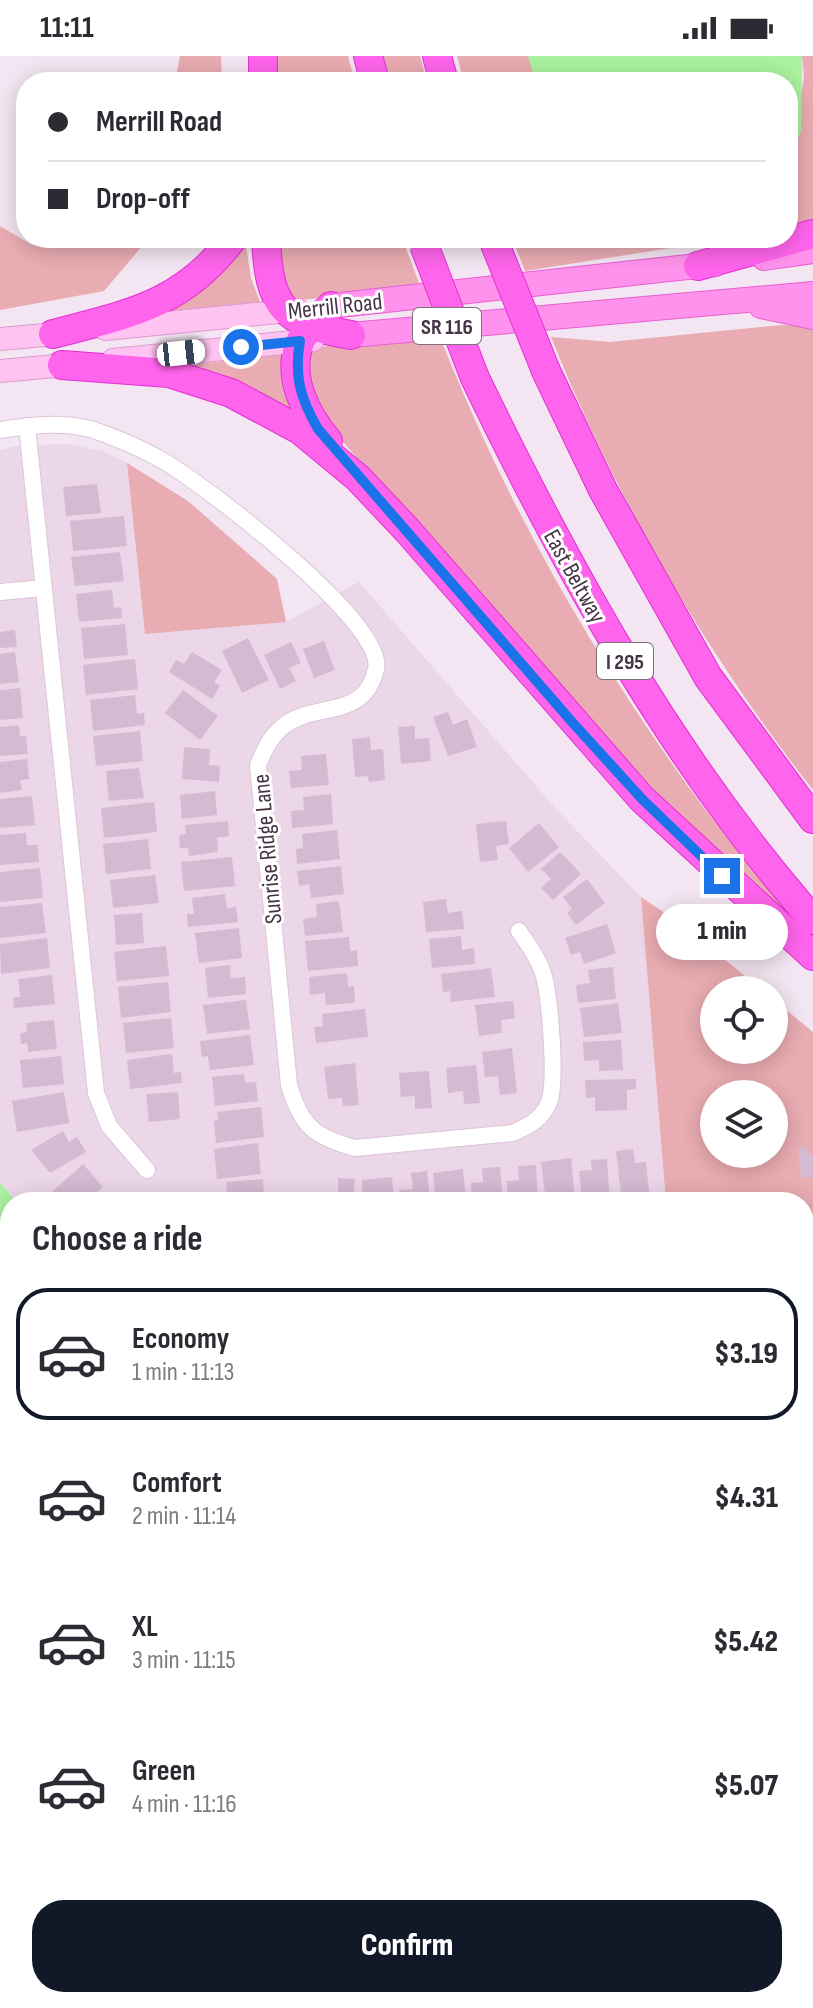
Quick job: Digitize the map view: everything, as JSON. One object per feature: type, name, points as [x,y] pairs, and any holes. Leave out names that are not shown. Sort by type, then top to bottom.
[{"type":"highway","points":[[41,335],[157,304],[211,267],[225,248]]},
{"type":"highway","points":[[266,248],[267,266],[284,311],[305,334],[351,335]]},
{"type":"highway","name":"East Beltway","points":[[424,248],[475,378],[535,503],[617,650],[706,784],[813,920]]},
{"type":"highway","name":"I 295","points":[[497,248],[546,371],[603,490],[708,677],[813,819]]},
{"type":"highway","points":[[698,266],[763,248]]},
{"type":"highway","points":[[331,306],[305,334],[295,370],[302,402],[318,429],[642,799],[813,956]]},
{"type":"highway","points":[[62,365],[169,373],[231,393],[300,430],[358,478]]},
{"type":"main road","name":"Merrill Road","points":[[0,339],[331,306],[813,251]]},
{"type":"main road","name":"Merrill Road","points":[[351,335],[813,294]]},
{"type":"main road","points":[[735,301],[813,317]]},
{"type":"main road","name":"Merrill Road","points":[[0,371],[305,334]]},
{"type":"main road","points":[[0,351],[14,349],[41,335]]},
{"type":"street","name":"Sunrise Ridge Lane","points":[[0,430],[59,425],[99,431],[159,458],[249,523],[309,575],[365,633],[378,664],[372,683],[359,700],[305,714],[282,727],[268,742],[258,765],[289,1085],[296,1111],[313,1131],[330,1142],[355,1148],[513,1133],[536,1122],[549,1103],[554,1076],[544,976],[535,954],[519,931]]},
{"type":"street","points":[[27,426],[96,1093],[109,1126],[147,1170]]},
{"type":"street","points":[[0,592],[43,588]]},
{"type":"shaded area","points":[[180,56],[221,56],[222,72],[177,72]]},
{"type":"shaded area","points":[[269,56],[348,56],[352,72],[269,72]]},
{"type":"shaded area","points":[[377,56],[420,56],[424,72],[381,72]]},
{"type":"shaded area","points":[[457,56],[528,56],[533,72],[461,72]]},
{"type":"shaded area","points":[[528,56],[802,56],[801,132],[798,138],[798,72],[533,72]]},
{"type":"shaded area","points":[[802,56],[813,56],[813,220],[798,225],[798,113],[804,77]]},
{"type":"shaded area","points":[[0,226],[16,236],[16,248],[141,248],[104,291],[0,310]]},
{"type":"shaded area","points":[[234,248],[246,248],[251,278],[260,302],[172,311],[172,305]]},
{"type":"shaded area","points":[[274,248],[406,248],[421,288],[291,301]]},
{"type":"shaded area","points":[[516,248],[671,248],[525,271]]},
{"type":"shaded area","points":[[781,325],[813,326],[813,790],[736,684],[666,572],[604,457],[551,337],[610,342]]},
{"type":"shaded area","points":[[440,337],[523,520],[589,637],[701,804],[813,941],[687,834],[309,403],[307,352],[316,347]]},
{"type":"shaded area","points":[[289,352],[296,415],[177,367]]},
{"type":"shaded area","points":[[67,444],[103,451],[127,463],[145,633],[286,622],[359,582],[556,809],[641,897],[665,1192],[8,1192],[0,1182],[0,450],[17,446]]},
{"type":"shaded area","points":[[127,463],[188,501],[277,579],[286,622],[145,634]]},
{"type":"shaded area","points":[[641,897],[684,926],[745,976],[700,976],[700,1064],[788,1064],[788,1011],[813,1032],[813,1192],[665,1192]]},
{"type":"building","points":[[97,484],[101,513],[66,516],[63,487]]},
{"type":"building","points":[[124,516],[127,546],[73,551],[70,521]]},
{"type":"building","points":[[120,552],[124,581],[75,586],[71,557]]},
{"type":"building","points":[[112,590],[114,608],[121,607],[122,618],[79,622],[76,594]]},
{"type":"building","points":[[125,624],[128,655],[84,659],[81,628]]},
{"type":"building","points":[[15,630],[17,647],[0,648],[0,632]]},
{"type":"building","points":[[248,638],[269,680],[242,693],[222,651]]},
{"type":"building","points":[[324,641],[335,670],[314,678],[303,649]]},
{"type":"building","points":[[291,642],[301,663],[289,668],[296,681],[280,689],[264,655]]},
{"type":"building","points":[[15,652],[19,682],[0,684],[0,654]]},
{"type":"building","points":[[192,652],[222,670],[214,682],[220,686],[212,699],[169,672],[176,660],[184,664]]},
{"type":"building","points":[[135,659],[138,689],[86,695],[83,665]]},
{"type":"building","points":[[20,688],[23,718],[0,720],[0,690]]},
{"type":"building","points":[[183,690],[218,716],[200,740],[165,713]]},
{"type":"building","points":[[135,695],[137,714],[144,713],[145,725],[93,731],[90,700]]},
{"type":"building","points":[[448,712],[453,725],[467,719],[477,747],[448,756],[433,717]]},
{"type":"building","points":[[19,725],[20,736],[26,736],[28,754],[0,756],[0,727]]},
{"type":"building","points":[[415,726],[415,739],[429,738],[431,761],[401,764],[398,727]]},
{"type":"building","points":[[140,731],[143,761],[96,766],[93,736]]},
{"type":"building","points":[[370,737],[371,750],[383,749],[385,780],[369,782],[368,776],[355,777],[352,739]]},
{"type":"building","points":[[184,747],[210,749],[209,765],[220,766],[219,782],[182,779]]},
{"type":"building","points":[[326,754],[329,785],[291,788],[289,771],[302,770],[301,756]]},
{"type":"building","points":[[27,759],[29,779],[20,780],[22,790],[0,793],[0,762]]},
{"type":"building","points":[[139,768],[144,798],[109,801],[106,771]]},
{"type":"building","points":[[215,791],[217,815],[182,819],[180,795]]},
{"type":"building","points":[[331,794],[333,824],[292,828],[291,811],[304,810],[303,797]]},
{"type":"building","points":[[32,796],[35,825],[0,828],[0,799]]},
{"type":"building","points":[[154,802],[157,832],[104,838],[101,808]]},
{"type":"building","points":[[228,821],[229,836],[217,838],[218,852],[189,856],[188,848],[180,848],[179,835],[186,834],[185,825]]},
{"type":"building","points":[[506,821],[509,844],[496,846],[498,860],[480,862],[476,824]]},
{"type":"building","points":[[539,823],[559,847],[528,872],[509,848]]},
{"type":"building","points":[[337,830],[340,859],[297,864],[296,849],[303,848],[302,834]]},
{"type":"building","points":[[26,833],[27,845],[38,845],[39,862],[0,865],[0,835]]},
{"type":"building","points":[[148,839],[151,869],[106,874],[103,844]]},
{"type":"building","points":[[560,852],[581,874],[553,900],[541,888],[551,879],[541,869]]},
{"type":"building","points":[[232,857],[235,886],[184,891],[181,862]]},
{"type":"building","points":[[341,866],[344,894],[311,898],[309,884],[299,886],[297,871]]},
{"type":"building","points":[[40,868],[43,898],[0,902],[0,872]]},
{"type":"building","points":[[155,875],[159,903],[113,908],[110,880]]},
{"type":"building","points":[[587,879],[605,903],[576,925],[567,913],[572,909],[563,897]]},
{"type":"building","points":[[225,894],[227,908],[236,907],[238,922],[188,927],[187,914],[194,914],[192,898]]},
{"type":"building","points":[[446,899],[448,913],[462,911],[464,929],[426,932],[423,902]]},
{"type":"building","points":[[339,901],[343,932],[305,936],[303,919],[317,917],[316,904]]},
{"type":"building","points":[[42,903],[46,933],[0,938],[0,907]]},
{"type":"building","points":[[142,913],[144,943],[116,945],[114,915]]},
{"type":"building","points":[[607,924],[616,953],[584,964],[580,952],[571,955],[565,938]]},
{"type":"building","points":[[239,928],[242,958],[199,963],[195,933]]},
{"type":"building","points":[[461,936],[462,950],[474,948],[475,964],[432,968],[429,939]]},
{"type":"building","points":[[349,937],[350,951],[357,950],[358,966],[308,971],[305,941]]},
{"type":"building","points":[[47,938],[50,968],[1,974],[0,944]]},
{"type":"building","points":[[166,946],[169,976],[117,981],[114,952]]},
{"type":"building","points":[[230,965],[231,978],[245,977],[246,994],[208,998],[205,968]]},
{"type":"building","points":[[613,967],[616,999],[578,1003],[576,985],[590,983],[588,970]]},
{"type":"building","points":[[491,968],[495,997],[451,1002],[450,991],[443,992],[441,974]]},
{"type":"building","points":[[347,973],[348,987],[354,986],[355,1003],[326,1005],[325,993],[310,995],[309,977]]},
{"type":"building","points":[[52,975],[55,1004],[14,1008],[13,997],[20,997],[18,979]]},
{"type":"building","points":[[168,982],[171,1012],[121,1018],[118,987]]},
{"type":"building","points":[[246,1000],[250,1029],[207,1034],[203,1005]]},
{"type":"building","points":[[513,1001],[515,1018],[501,1020],[502,1033],[479,1036],[475,1005]]},
{"type":"building","points":[[618,1003],[622,1033],[584,1037],[580,1008]]},
{"type":"building","points":[[365,1009],[368,1037],[316,1043],[314,1027],[323,1026],[322,1014]]},
{"type":"building","points":[[171,1018],[174,1048],[126,1053],[123,1023]]},
{"type":"building","points":[[54,1020],[57,1049],[28,1052],[27,1043],[21,1044],[20,1033],[27,1032],[26,1023]]},
{"type":"building","points":[[250,1035],[254,1065],[210,1070],[208,1056],[202,1057],[200,1041]]},
{"type":"building","points":[[621,1040],[623,1070],[599,1071],[599,1060],[584,1061],[583,1042]]},
{"type":"building","points":[[512,1048],[517,1093],[500,1095],[498,1076],[485,1077],[482,1052]]},
{"type":"building","points":[[172,1054],[174,1073],[181,1072],[182,1083],[130,1089],[127,1060]]},
{"type":"building","points":[[61,1056],[64,1084],[23,1088],[20,1060]]},
{"type":"building","points":[[355,1063],[359,1105],[343,1106],[342,1098],[328,1099],[324,1067]]},
{"type":"building","points":[[476,1065],[480,1103],[464,1104],[463,1091],[448,1093],[446,1068]]},
{"type":"building","points":[[429,1071],[432,1108],[415,1109],[415,1096],[401,1097],[399,1073]]},
{"type":"building","points":[[244,1074],[245,1083],[256,1082],[258,1101],[215,1106],[212,1077]]},
{"type":"building","points":[[636,1079],[636,1089],[627,1090],[627,1110],[595,1111],[595,1097],[586,1098],[585,1080]]},
{"type":"building","points":[[64,1092],[69,1123],[17,1132],[12,1101]]},
{"type":"building","points":[[178,1092],[180,1119],[149,1122],[146,1094]]},
{"type":"building","points":[[261,1107],[264,1137],[216,1143],[214,1121],[218,1120],[217,1112]]},
{"type":"building","points":[[63,1131],[69,1142],[77,1137],[86,1152],[50,1173],[31,1150]]},
{"type":"building","points":[[258,1143],[261,1174],[217,1179],[214,1149]]},
{"type":"building","points":[[807,1147],[808,1154],[813,1154],[813,1177],[801,1178],[798,1148]]},
{"type":"building","points":[[633,1149],[635,1163],[646,1162],[649,1192],[621,1192],[616,1151]]},
{"type":"building","points":[[571,1158],[574,1192],[545,1192],[541,1162]]},
{"type":"building","points":[[607,1159],[609,1192],[581,1192],[579,1171],[592,1170],[591,1160]]},
{"type":"building","points":[[83,1164],[103,1187],[97,1192],[52,1192]]},
{"type":"building","points":[[536,1165],[537,1192],[508,1192],[507,1181],[519,1180],[518,1166]]},
{"type":"building","points":[[500,1167],[502,1192],[471,1192],[471,1183],[483,1182],[482,1168]]},
{"type":"building","points":[[463,1169],[465,1192],[435,1192],[433,1173]]},
{"type":"building","points":[[427,1171],[429,1192],[399,1192],[413,1189],[411,1173]]},
{"type":"building","points":[[392,1177],[393,1192],[363,1192],[362,1180]]},
{"type":"building","points":[[338,1178],[355,1179],[354,1192],[338,1192]]},
{"type":"building","points":[[263,1179],[264,1192],[227,1192],[226,1182]]},
{"type":"route","points":[[241,347],[300,341],[295,370],[302,402],[318,429],[572,722],[642,799],[722,876]]}]
